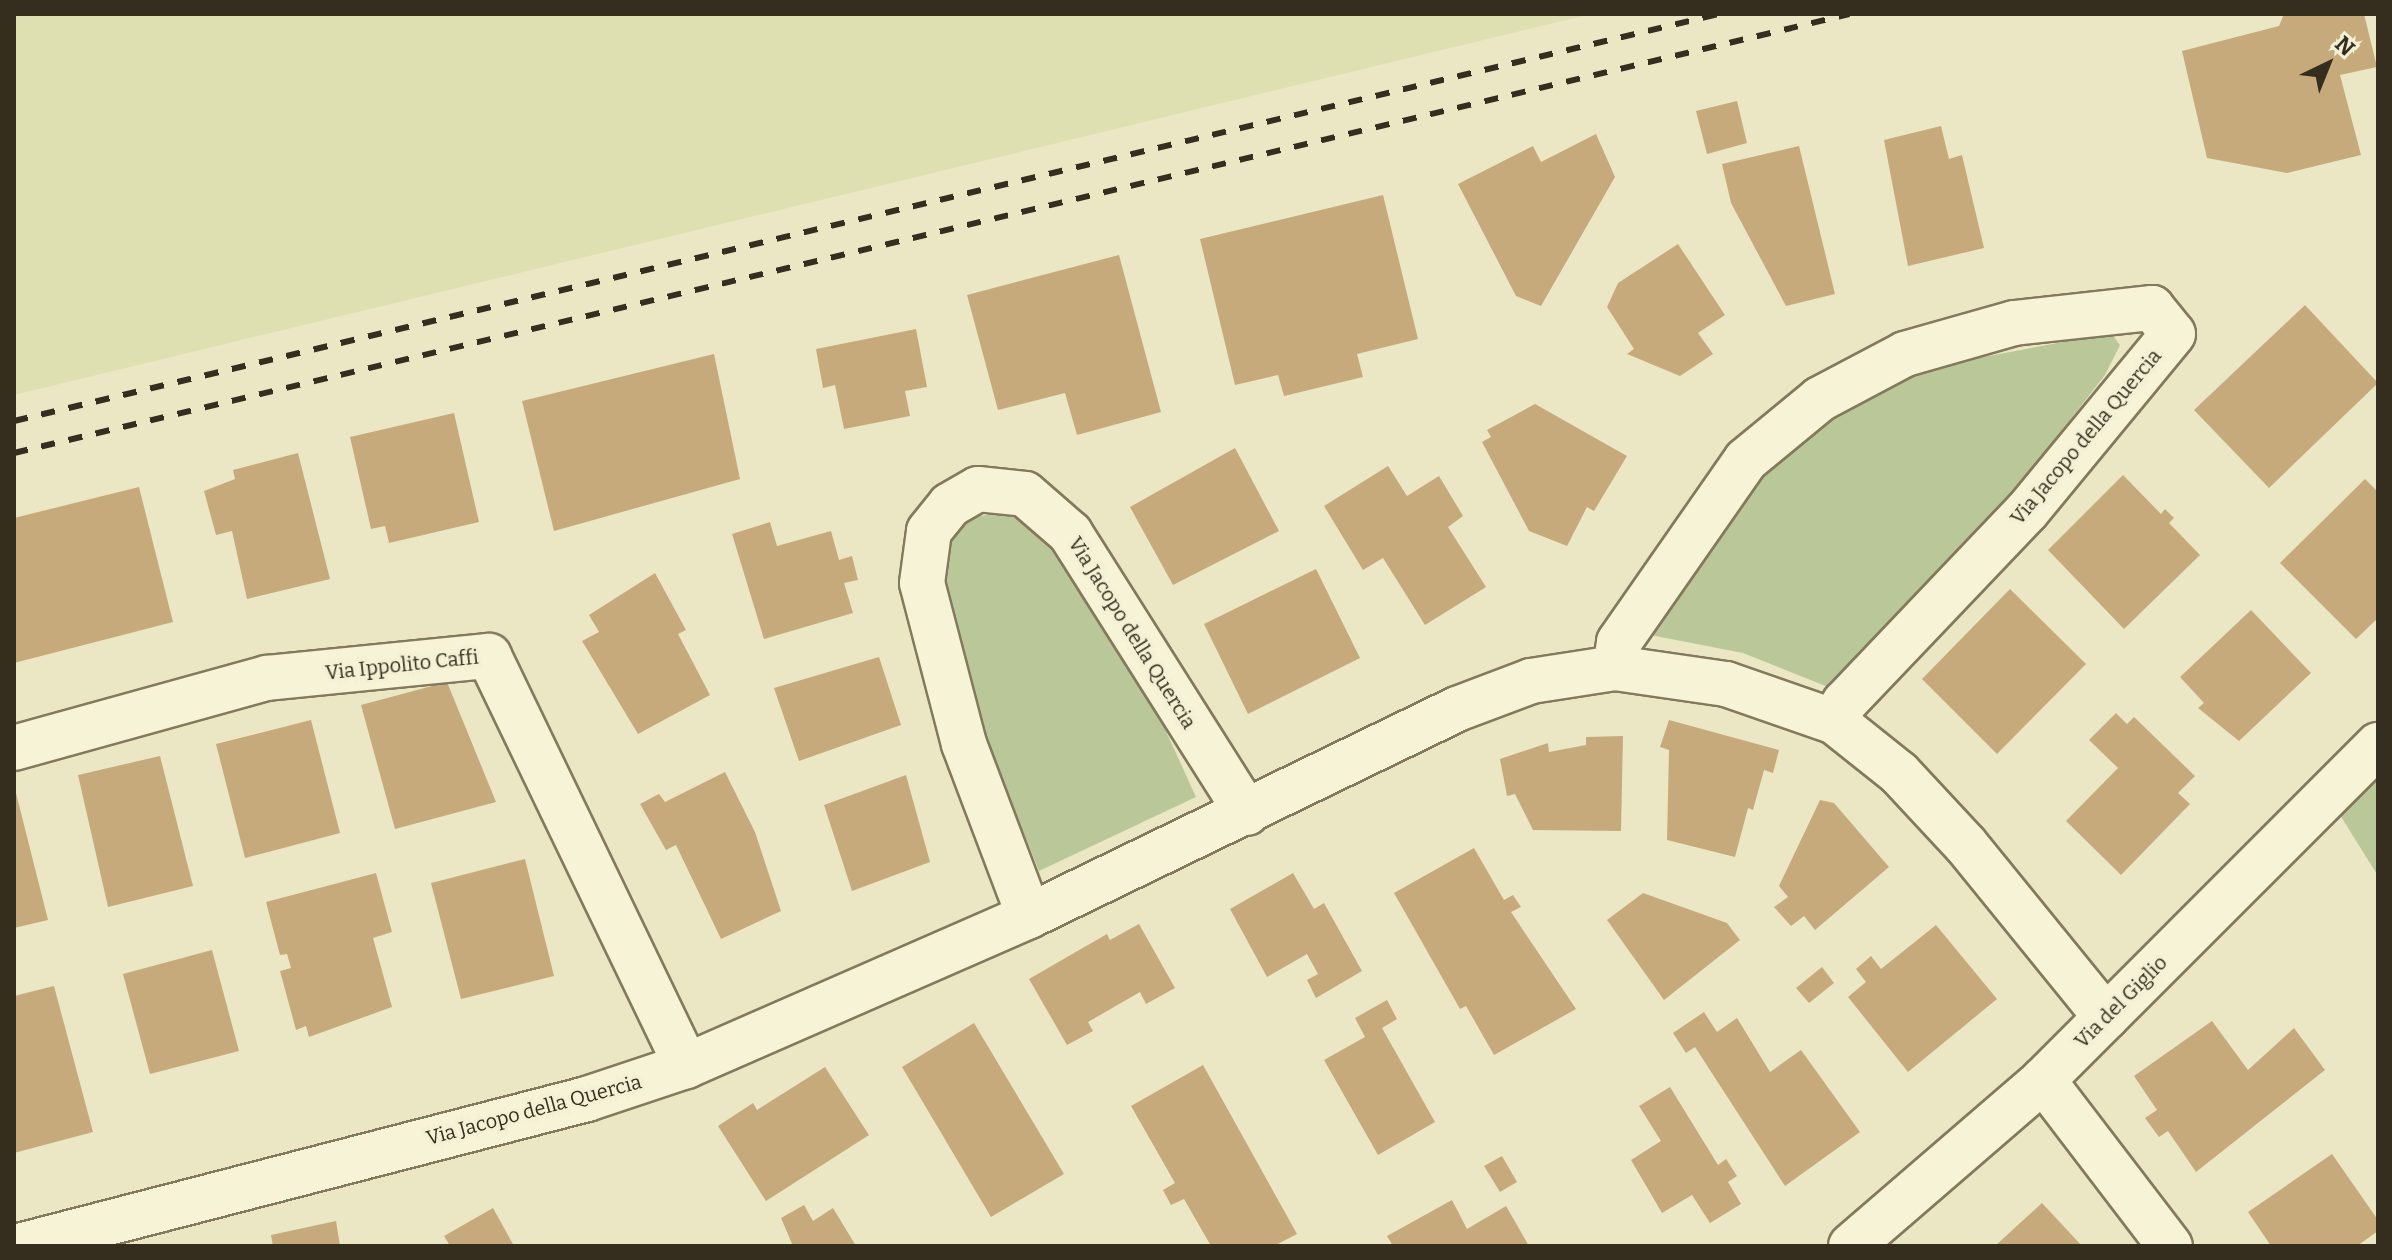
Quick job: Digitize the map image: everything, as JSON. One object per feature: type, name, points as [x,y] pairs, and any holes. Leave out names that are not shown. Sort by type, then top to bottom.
[{"type":"street","name":"Via Jacopo della Quercia","points":[[1615,668],[1619,642],[1746,460],[1820,399],[1905,354],[2014,323],[2152,308],[2173,334],[2027,511],[1844,703],[1835,722]]},
{"type":"street","name":"Via Jacopo della Quercia","points":[[1029,916],[964,744],[922,583],[929,531],[950,505],[978,489],[1025,494],[1070,533],[1247,813]]},
{"type":"street","name":"Via Ippolito Caffi","points":[[14,748],[267,678],[489,656],[686,1066]]},
{"type":"street","name":"Via Jacopo della Quercia","points":[[19,1246],[587,1099],[686,1066],[1029,916],[1457,709],[1531,681],[1615,668],[1726,684],[1835,722],[1899,773],[1966,845],[2106,1017]]},
{"type":"street","name":"Via del Giglio","points":[[1851,1246],[1941,1175],[2043,1080],[2378,745]]},
{"type":"street","points":[[2043,1080],[2170,1246]]},
{"type":"green space","points":[[14,14],[1591,14],[14,395]]},
{"type":"green space","points":[[2111,333],[2120,345],[2105,375],[2009,498],[1828,687],[1743,653],[1645,634],[1758,470],[1839,408],[1909,371]]},
{"type":"green space","points":[[1004,513],[1032,516],[1059,552],[1165,729],[1196,797],[1039,871],[986,739],[944,574],[943,544],[971,517]]},
{"type":"green space","points":[[2378,777],[2378,876],[2340,815]]},
{"type":"building","points":[[2284,14],[2364,14],[2377,67],[2340,75],[2361,155],[2287,173],[2207,158],[2182,51],[2279,26]]},
{"type":"building","points":[[1737,101],[1747,143],[1707,154],[1696,111]]},
{"type":"building","points":[[1941,126],[1949,159],[1962,155],[1984,248],[1908,266],[1884,140]]},
{"type":"building","points":[[1596,134],[1615,177],[1541,306],[1516,296],[1458,184],[1533,146],[1541,162]]},
{"type":"building","points":[[1799,146],[1835,294],[1786,306],[1731,203],[1722,164]]},
{"type":"building","points":[[1383,195],[1418,339],[1357,354],[1363,377],[1284,396],[1278,375],[1235,385],[1200,239]]},
{"type":"building","points":[[1678,244],[1725,315],[1698,333],[1713,354],[1680,376],[1627,354],[1634,349],[1607,307],[1618,283]]},
{"type":"building","points":[[1119,255],[1161,412],[1077,435],[1065,393],[998,410],[967,295]]},
{"type":"building","points":[[2305,305],[2378,383],[2269,488],[2194,410]]},
{"type":"building","points":[[916,329],[927,387],[905,391],[910,416],[844,429],[835,385],[823,388],[816,349]]},
{"type":"building","points":[[714,354],[740,479],[554,531],[522,401]]},
{"type":"building","points":[[1535,404],[1627,456],[1594,511],[1587,507],[1567,546],[1529,531],[1482,442],[1491,437],[1487,430]]},
{"type":"building","points":[[454,413],[479,522],[389,543],[385,526],[371,529],[350,437]]},
{"type":"building","points":[[1235,448],[1279,531],[1173,585],[1130,507]]},
{"type":"building","points":[[298,453],[330,579],[247,599],[232,531],[216,535],[204,491],[235,479],[233,470]]},
{"type":"building","points":[[1388,466],[1407,496],[1439,476],[1463,516],[1448,527],[1486,587],[1425,625],[1383,558],[1363,570],[1324,506]]},
{"type":"building","points":[[2123,475],[2161,514],[2165,509],[2174,518],[2169,523],[2200,555],[2124,629],[2048,550]]},
{"type":"building","points":[[2365,479],[2378,492],[2378,618],[2356,639],[2280,563]]},
{"type":"building","points":[[139,487],[173,622],[14,663],[14,518]]},
{"type":"building","points":[[770,522],[777,546],[831,531],[839,560],[852,556],[858,580],[844,583],[853,613],[764,639],[732,534]]},
{"type":"building","points":[[1316,569],[1360,658],[1248,714],[1204,624]]},
{"type":"building","points":[[655,573],[686,630],[678,634],[710,695],[638,734],[582,641],[599,632],[589,615]]},
{"type":"building","points":[[2010,589],[2086,664],[1997,754],[1922,679]]},
{"type":"building","points":[[2251,610],[2311,673],[2239,741],[2198,708],[2204,703],[2180,677]]},
{"type":"building","points":[[879,657],[901,725],[799,761],[774,688]]},
{"type":"building","points":[[447,682],[496,802],[395,829],[361,705]]},
{"type":"building","points":[[2116,713],[2127,724],[2134,717],[2195,776],[2178,793],[2190,804],[2121,875],[2066,821],[2118,768],[2089,740]]},
{"type":"building","points":[[311,720],[340,833],[245,858],[216,744]]},
{"type":"building","points":[[1669,720],[1779,750],[1773,773],[1764,770],[1753,810],[1748,808],[1735,857],[1667,840],[1669,750],[1660,747]]},
{"type":"building","points":[[1623,736],[1621,831],[1533,830],[1515,794],[1507,796],[1500,759],[1548,743],[1549,752],[1586,745],[1586,737]]},
{"type":"building","points":[[160,756],[193,886],[108,907],[78,775]]},
{"type":"building","points":[[725,772],[755,832],[781,911],[721,939],[676,845],[666,850],[640,804],[659,794],[665,802]]},
{"type":"building","points":[[906,775],[930,862],[852,891],[824,805]]},
{"type":"building","points":[[14,785],[48,920],[14,928]]},
{"type":"building","points":[[1820,800],[1834,803],[1889,867],[1815,930],[1804,916],[1791,926],[1774,907],[1788,897],[1779,886]]},
{"type":"building","points":[[1474,848],[1504,900],[1513,895],[1521,907],[1511,912],[1576,1009],[1494,1055],[1466,1006],[1460,1009],[1394,893]]},
{"type":"building","points":[[525,859],[554,976],[461,999],[431,883]]},
{"type":"building","points":[[376,873],[392,932],[373,938],[392,1007],[309,1037],[306,1026],[296,1030],[280,971],[291,968],[287,954],[280,955],[266,902]]},
{"type":"building","points":[[1293,873],[1314,909],[1324,903],[1362,971],[1316,998],[1307,980],[1318,974],[1307,954],[1267,977],[1230,909]]},
{"type":"building","points":[[1643,893],[1727,923],[1740,940],[1664,1000],[1607,920]]},
{"type":"building","points":[[1139,924],[1175,988],[1146,1004],[1140,992],[1088,1022],[1093,1031],[1067,1045],[1029,979],[1107,934],[1110,940]]},
{"type":"building","points":[[1936,925],[1997,999],[1908,1072],[1848,997],[1866,982],[1856,969],[1871,956],[1881,969]]},
{"type":"building","points":[[212,950],[239,1051],[150,1074],[123,974]]},
{"type":"building","points":[[1822,967],[1834,983],[1809,1003],[1796,988]]},
{"type":"building","points":[[54,986],[93,1132],[14,1153],[14,996]]},
{"type":"building","points":[[1387,1000],[1397,1019],[1382,1028],[1435,1122],[1378,1155],[1324,1060],[1365,1037],[1355,1018]]},
{"type":"building","points":[[1704,1012],[1717,1032],[1737,1018],[1770,1072],[1801,1050],[1860,1132],[1785,1186],[1695,1047],[1686,1053],[1673,1033]]},
{"type":"building","points":[[2212,1021],[2248,1070],[2294,1028],[2325,1070],[2196,1172],[2168,1131],[2159,1137],[2145,1118],[2157,1110],[2134,1076]]},
{"type":"building","points":[[974,1023],[1064,1174],[991,1217],[902,1067]]},
{"type":"building","points":[[1203,1065],[1297,1234],[1274,1246],[1211,1246],[1184,1199],[1171,1205],[1163,1190],[1175,1183],[1131,1106]]},
{"type":"building","points":[[825,1067],[869,1135],[766,1201],[718,1126],[753,1103],[757,1110]]},
{"type":"building","points":[[1670,1087],[1718,1165],[1726,1159],[1737,1176],[1728,1182],[1741,1204],[1710,1223],[1692,1195],[1662,1213],[1631,1160],[1661,1141],[1639,1106]]},
{"type":"building","points":[[2332,1154],[2378,1220],[2378,1231],[2357,1246],[2271,1246],[2248,1212]]},
{"type":"building","points":[[1502,1156],[1517,1182],[1500,1192],[1484,1166]]},
{"type":"building","points":[[1452,1200],[1467,1229],[1506,1206],[1529,1246],[1393,1246],[1387,1236]]},
{"type":"building","points":[[2042,1203],[2082,1246],[1995,1246]]},
{"type":"building","points":[[804,1205],[813,1221],[833,1208],[856,1246],[793,1246],[781,1218]]},
{"type":"building","points":[[493,1208],[514,1246],[450,1246],[444,1236]]},
{"type":"building","points":[[336,1221],[340,1246],[273,1246],[271,1235]]},
{"type":"railway","points":[[14,421],[1718,14]]},
{"type":"railway","points":[[14,453],[1849,14]]}]
